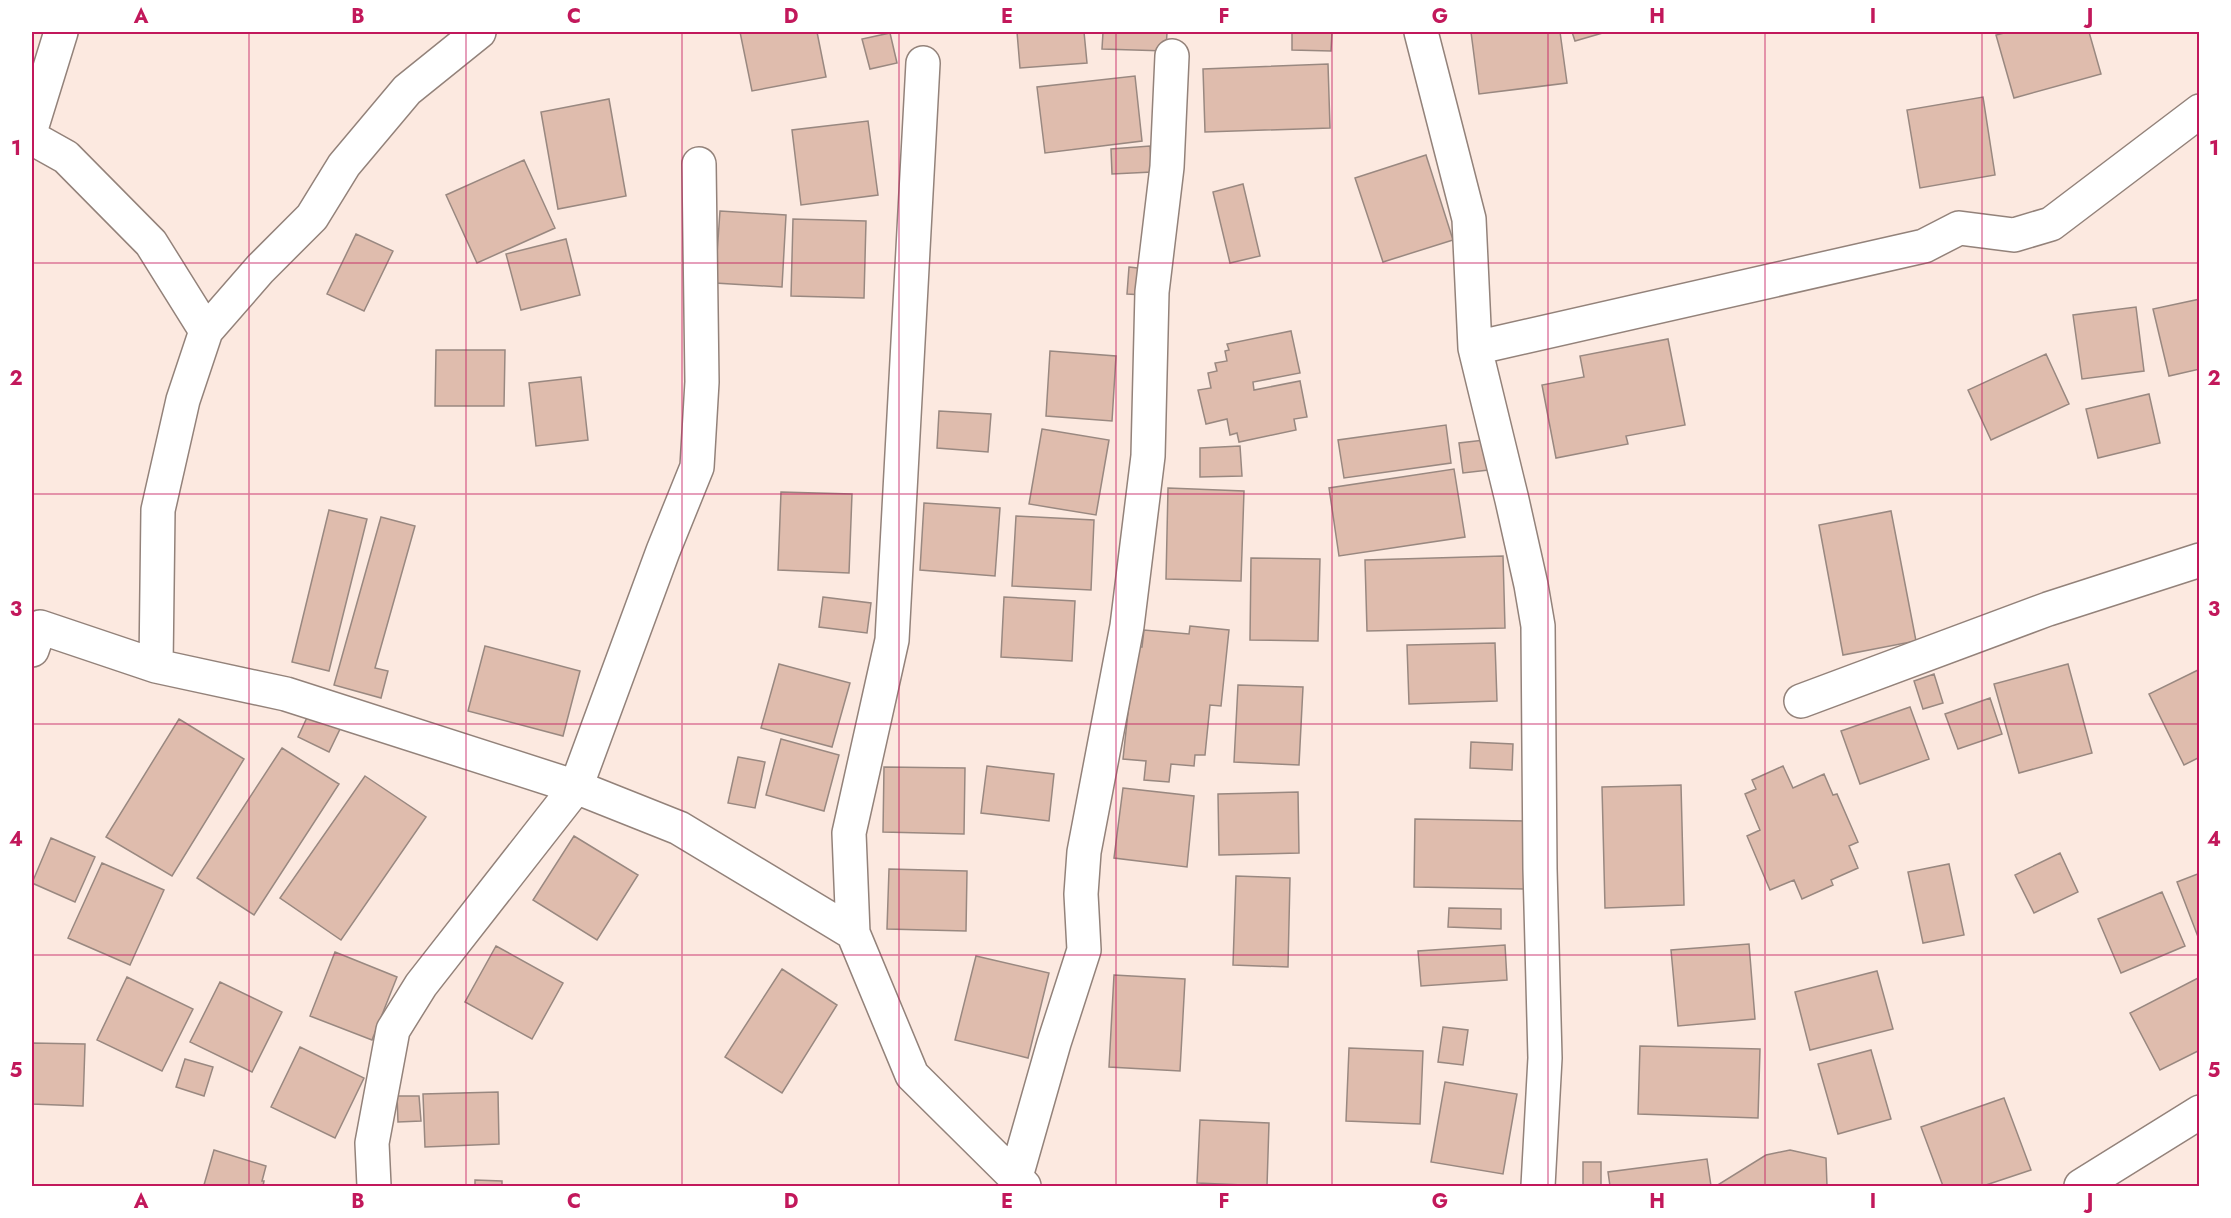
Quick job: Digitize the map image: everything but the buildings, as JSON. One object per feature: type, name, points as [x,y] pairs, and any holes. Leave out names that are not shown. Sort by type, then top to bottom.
[{"type":"street","points":[[32,126],[61,32]]},
{"type":"street","points":[[156,666],[158,510],[183,400],[206,330],[260,269],[312,217],[344,165],[407,90],[479,32]]},
{"type":"street","points":[[1421,32],[1468,219],[1475,348],[1514,510],[1538,626],[1540,869],[1545,1058],[1538,1186]]},
{"type":"street","points":[[1011,1184],[1084,950],[1081,894],[1084,852],[1127,626],[1148,456],[1152,292],[1167,166],[1172,56]]},
{"type":"street","points":[[923,63],[892,640],[849,833],[853,933],[912,1075],[1011,1184]]},
{"type":"street","points":[[1475,348],[1924,246],[1959,228],[2013,235],[2051,224],[2199,111]]},
{"type":"street","points":[[32,138],[66,157],[151,243],[206,330]]},
{"type":"street","points":[[375,1186],[372,1143],[393,1030],[421,985],[576,787],[663,551],[698,468],[702,382],[699,164]]},
{"type":"street","points":[[1801,701],[2048,609],[2199,560]]},
{"type":"street","points":[[34,627],[156,666],[286,694],[576,787],[679,828],[853,933]]},
{"type":"street","points":[[2081,1186],[2199,1112]]}]
